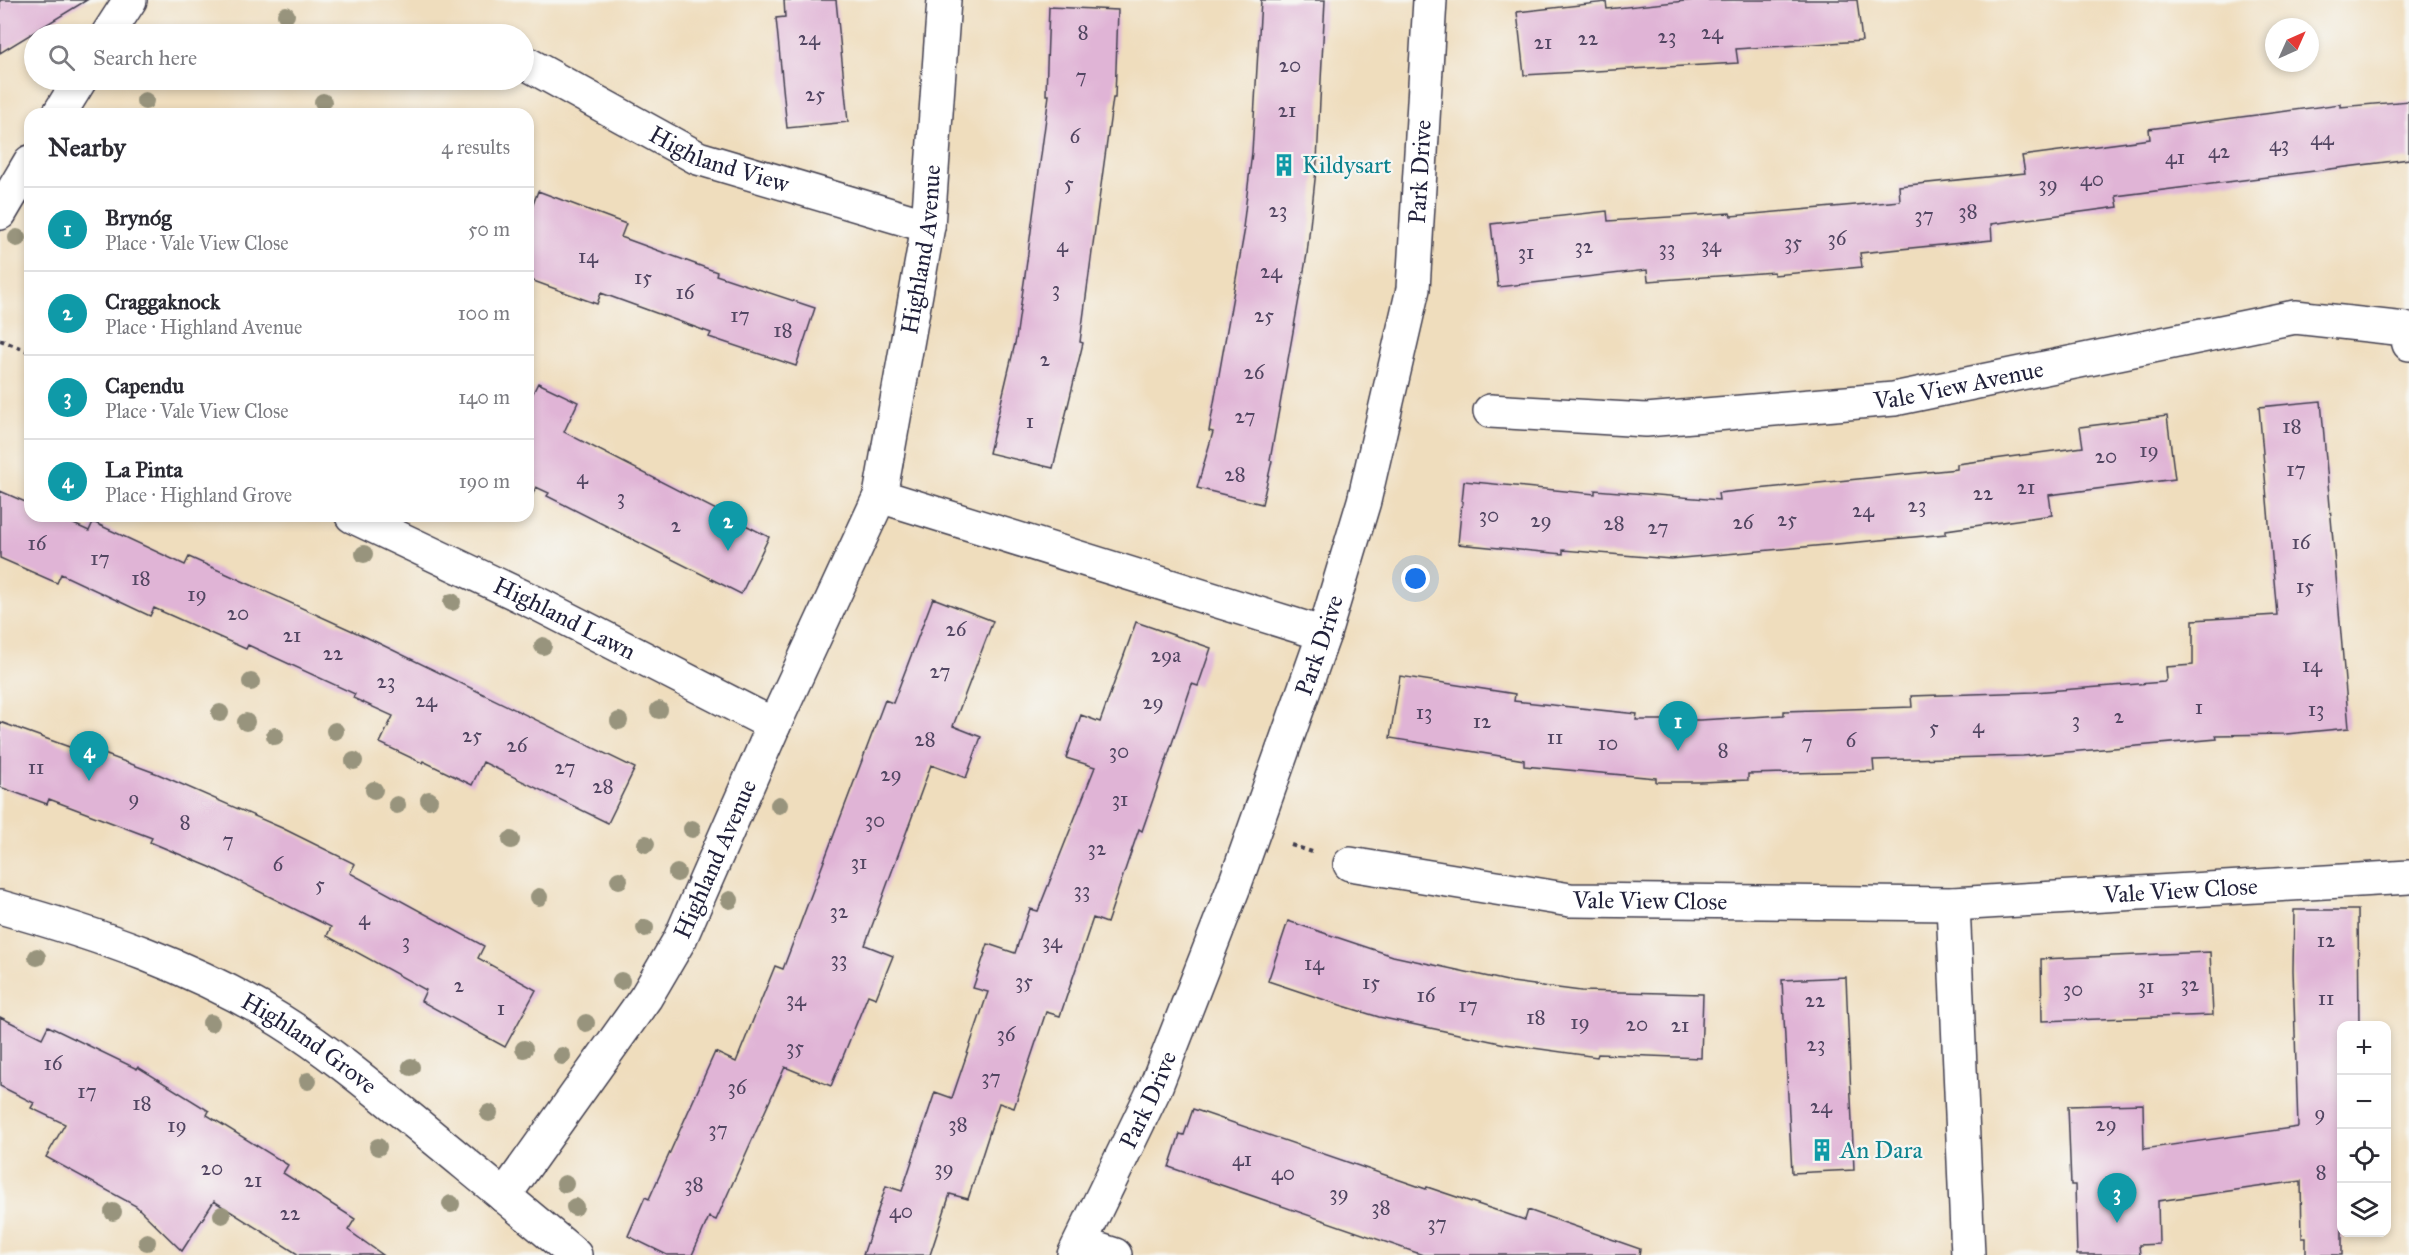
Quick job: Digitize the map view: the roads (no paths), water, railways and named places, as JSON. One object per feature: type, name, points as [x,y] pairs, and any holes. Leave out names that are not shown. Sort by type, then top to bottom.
[{"type":"street","points":[[114,24],[130,0]]},
{"type":"street","name":"Highland Avenue","points":[[504,1196],[646,997],[680,939],[774,725],[880,496],[928,226],[944,0]]},
{"type":"street","name":"Park Drive","points":[[1078,1249],[1156,1086],[1253,832],[1324,634],[1364,501],[1413,289],[1430,0]]},
{"type":"street","name":"Highland View","points":[[534,68],[698,158],[928,226]]},
{"type":"street","points":[[63,108],[74,90]]},
{"type":"street","points":[[0,213],[24,172]]},
{"type":"street","name":"Vale View Avenue","points":[[1490,411],[1646,420],[1894,399],[2295,317],[2405,329],[2409,344]]},
{"type":"street","points":[[880,496],[1324,634]]},
{"type":"street","name":"Highland Lawn","points":[[365,522],[530,600],[774,725]]},
{"type":"street","name":"Vale View Close","points":[[1350,864],[1570,900],[1953,904],[2409,877]]},
{"type":"street","points":[[1953,904],[1968,1255]]},
{"type":"street","name":"Highland Grove","points":[[0,907],[62,924],[130,947],[199,977],[280,1020],[356,1074],[575,1255]]},
{"type":"street","points":[[1078,1249],[1115,1255]]},
{"type":"place","name":"Kildysart","points":[[1284,165]]},
{"type":"place","name":"Craggaknock","points":[[728,551]]},
{"type":"place","name":"Brynóg","points":[[1678,751]]},
{"type":"place","name":"La Pinta","points":[[89,781]]},
{"type":"place","name":"An Dara","points":[[1822,1150]]},
{"type":"place","name":"Capendu","points":[[2117,1223]]}]
